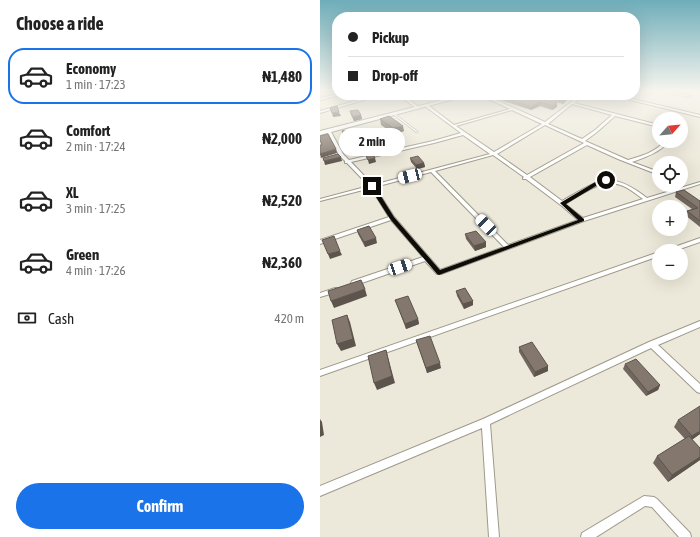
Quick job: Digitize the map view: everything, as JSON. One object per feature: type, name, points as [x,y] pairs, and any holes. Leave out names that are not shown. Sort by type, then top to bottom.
[{"type":"street","points":[[320,133],[390,115]]},
{"type":"street","points":[[439,115],[462,134],[494,154],[525,178],[563,203],[582,220]]},
{"type":"street","points":[[453,126],[492,115]]},
{"type":"street","points":[[526,115],[652,171]]},
{"type":"street","points":[[320,200],[494,154],[545,124],[556,115]]},
{"type":"street","points":[[614,115],[652,124]]},
{"type":"street","points":[[525,178],[585,142],[614,115]]},
{"type":"street","points":[[329,131],[341,156],[372,186],[392,218],[439,273],[582,220],[670,192]]},
{"type":"street","points":[[346,162],[462,134]]},
{"type":"street","points":[[629,160],[644,157],[661,148]]},
{"type":"street","points":[[334,157],[341,156]]},
{"type":"street","points":[[432,171],[507,247]]},
{"type":"street","points":[[563,203],[599,182],[606,180],[624,182],[647,200]]},
{"type":"street","points":[[688,186],[700,183]]},
{"type":"street","points":[[320,242],[392,218]]},
{"type":"street","points":[[688,244],[700,240]]},
{"type":"street","points":[[320,373],[652,256]]},
{"type":"street","points":[[348,285],[427,258]]},
{"type":"street","points":[[320,295],[341,288]]},
{"type":"street","points":[[320,490],[486,422],[652,344],[700,324]]},
{"type":"street","points":[[652,344],[700,389]]},
{"type":"street","points":[[486,422],[494,537]]},
{"type":"street","points":[[586,537],[644,501],[654,502],[686,537]]},
{"type":"lane","points":[[395,115],[417,132]]},
{"type":"building","points":[[389,116],[403,126],[393,128],[380,119]]},
{"type":"building","points":[[349,130],[353,136],[345,137],[342,131]]},
{"type":"building","points":[[328,134],[336,149],[320,154],[320,145],[322,145],[320,136]]},
{"type":"building","points":[[363,137],[370,149],[363,151],[356,139]]},
{"type":"building","points":[[338,154],[341,157],[324,161],[323,158]]},
{"type":"building","points":[[373,154],[375,158],[368,160],[366,156]]},
{"type":"building","points":[[418,156],[424,163],[416,165],[410,158]]},
{"type":"building","points":[[676,192],[687,192],[700,201],[700,221],[688,212],[698,208]]},
{"type":"building","points":[[369,226],[376,238],[364,242],[357,230]]},
{"type":"building","points":[[476,231],[486,242],[474,246],[465,234]]},
{"type":"building","points":[[334,236],[340,251],[328,254],[322,240]]},
{"type":"building","points":[[361,280],[365,289],[331,301],[328,291]]},
{"type":"building","points":[[465,288],[473,301],[463,304],[456,291]]},
{"type":"building","points":[[408,296],[418,319],[405,324],[395,300]]},
{"type":"building","points":[[347,315],[353,339],[337,344],[332,320]]},
{"type":"building","points":[[430,336],[440,363],[426,368],[416,340]]},
{"type":"building","points":[[532,342],[548,366],[535,372],[519,347]]},
{"type":"building","points":[[386,350],[392,376],[374,383],[368,356]]},
{"type":"building","points":[[636,359],[660,385],[648,392],[625,364]]},
{"type":"building","points":[[700,406],[700,431],[692,436],[678,420]]},
{"type":"building","points":[[689,436],[700,448],[700,457],[672,475],[657,456]]},
{"type":"route","points":[[372,186],[392,218],[404,230],[439,273],[582,220],[563,203],[599,182],[606,180]]}]
